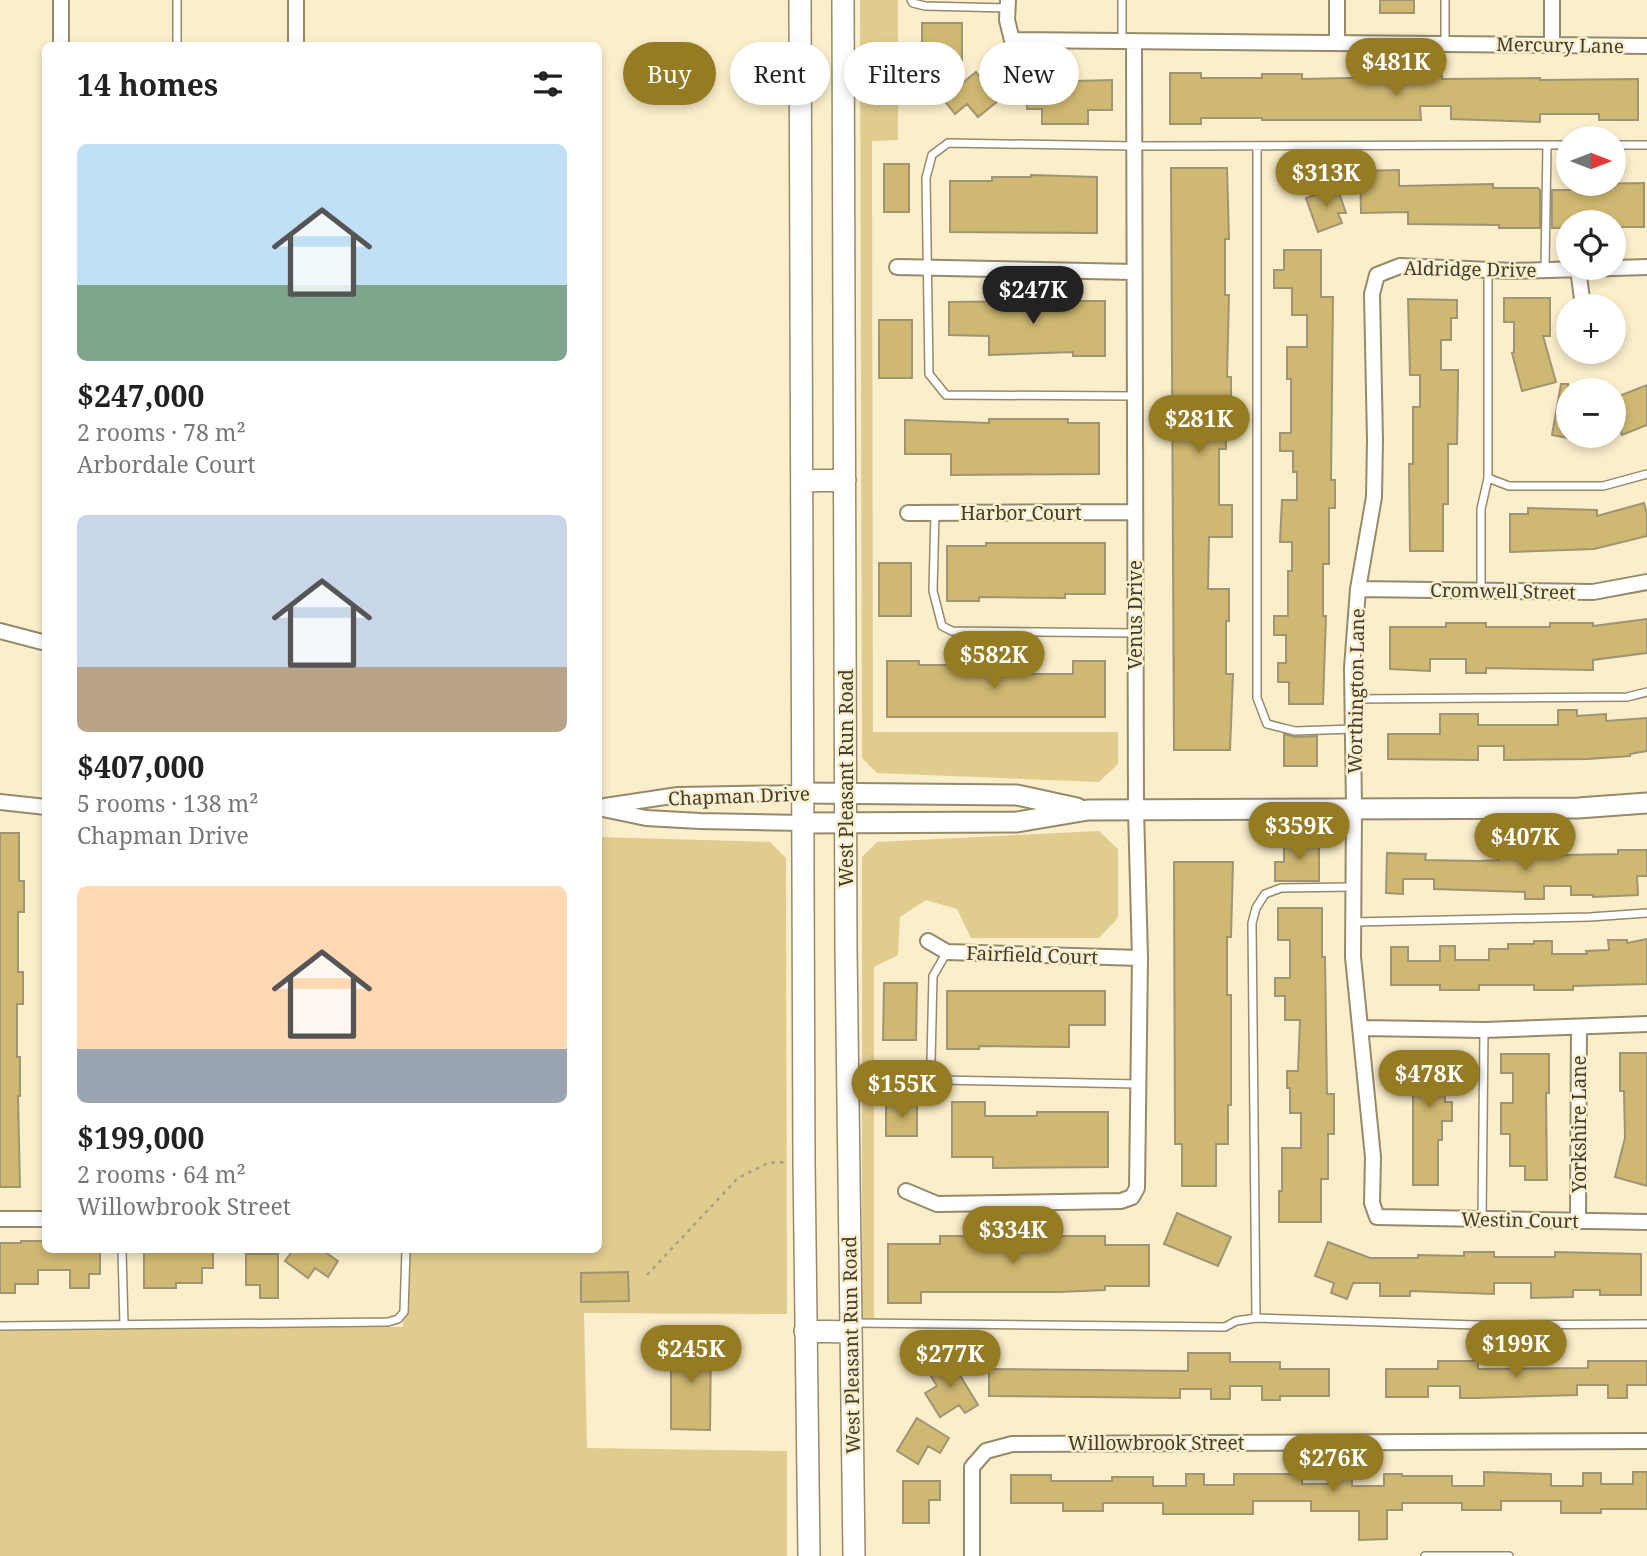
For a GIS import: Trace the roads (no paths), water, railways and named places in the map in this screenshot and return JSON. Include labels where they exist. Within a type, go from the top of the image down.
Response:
[{"type":"main road","points":[[800,0],[808,1556]]},
{"type":"main road","name":"West Pleasant Run Road","points":[[843,0],[846,823],[854,1556]]},
{"type":"main road","points":[[802,481],[845,481]]},
{"type":"main road","points":[[805,1331],[850,1328]]},
{"type":"street","points":[[61,0],[61,42]]},
{"type":"street","points":[[296,0],[296,42]]},
{"type":"street","points":[[1337,0],[1337,43]]},
{"type":"street","points":[[1552,0],[1552,45]]},
{"type":"street","name":"Mercury Lane","points":[[1008,4],[1007,20],[1012,40],[1647,46]]},
{"type":"street","name":"Venus Drive","points":[[906,1191],[937,1204],[1121,1201],[1132,1197],[1137,1188],[1140,958],[1136,810],[1134,146],[1128,41]]},
{"type":"street","name":"Aldridge Drive","points":[[1377,275],[1400,266],[1556,270]]},
{"type":"street","points":[[897,267],[1134,272]]},
{"type":"street","name":"Aldridge Drive","points":[[1626,268],[1647,267]]},
{"type":"street","name":"Worthington Lane","points":[[1377,275],[1372,294],[1376,440],[1374,498],[1359,589],[1352,668],[1353,957],[1373,1157],[1372,1203],[1377,1217],[1392,1218]]},
{"type":"street","name":"Harbor Court","points":[[908,513],[1135,512]]},
{"type":"street","name":"Cromwell Street","points":[[1359,589],[1593,592],[1647,582]]},
{"type":"street","points":[[0,631],[42,642]]},
{"type":"street","name":"Chapman Drive","points":[[602,807],[678,795],[846,793],[1017,795],[1088,810]]},
{"type":"street","points":[[0,802],[42,807]]},
{"type":"street","name":"Chapman Drive","points":[[602,809],[646,818],[846,823],[1017,822],[1088,810],[1578,808],[1647,803]]},
{"type":"street","name":"Fairfield Court","points":[[928,942],[947,952],[1140,958]]},
{"type":"street","points":[[1362,1028],[1484,1030],[1647,1024]]},
{"type":"street","name":"Yorkshire Lane","points":[[1578,1221],[1580,1027]]},
{"type":"street","name":"Westin Court","points":[[1392,1218],[1647,1222]]},
{"type":"street","points":[[0,1219],[42,1219]]},
{"type":"street","name":"Willowbrook Street","points":[[972,1556],[972,1468],[986,1451],[1012,1444],[1647,1441]]},
{"type":"lane","points":[[177,0],[177,42]]},
{"type":"lane","points":[[911,0],[925,6],[1008,4]]},
{"type":"lane","points":[[1122,0],[1128,41]]},
{"type":"lane","points":[[1445,0],[1445,44]]},
{"type":"lane","points":[[1135,396],[946,395],[929,374],[926,178],[932,155],[948,143],[1134,146],[1556,145]]},
{"type":"lane","points":[[1545,270],[1547,145]]},
{"type":"lane","points":[[1626,145],[1647,145]]},
{"type":"lane","points":[[1257,146],[1257,698],[1267,724],[1295,731],[1353,729]]},
{"type":"lane","points":[[1481,590],[1481,509],[1488,478],[1488,270]]},
{"type":"lane","points":[[1488,478],[1509,486],[1603,486],[1647,474]]},
{"type":"lane","points":[[935,513],[933,591],[942,626],[952,631],[1136,633]]},
{"type":"lane","points":[[1353,699],[1628,696],[1647,692]]},
{"type":"lane","points":[[1256,1318],[1252,923],[1256,908],[1265,894],[1281,888],[1353,887]]},
{"type":"lane","points":[[1353,922],[1590,917],[1647,913]]},
{"type":"lane","points":[[947,952],[933,976],[931,1062],[939,1080],[1138,1084]]},
{"type":"lane","points":[[1482,1219],[1484,1030]]},
{"type":"lane","points":[[122,1253],[124,1325]]},
{"type":"lane","points":[[0,1326],[388,1322],[398,1319],[404,1312],[406,1253]]},
{"type":"lane","points":[[850,1328],[1225,1327],[1236,1321],[1256,1318],[1476,1325],[1647,1324]]},
{"type":"lane","points":[[1425,1556],[1509,1556]]}]
